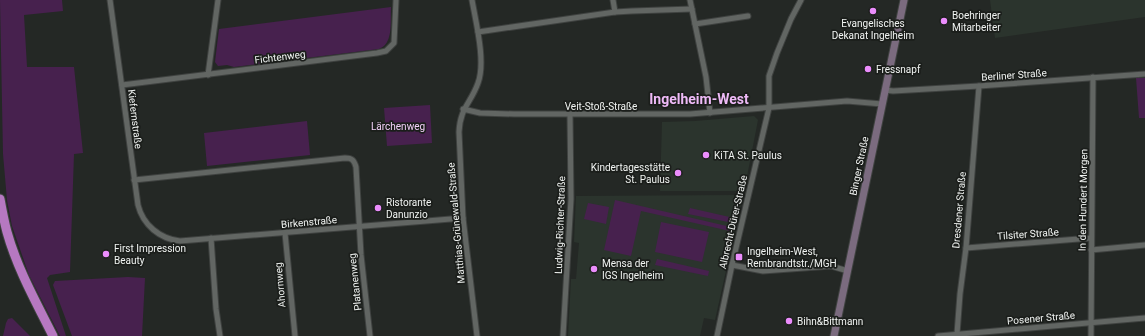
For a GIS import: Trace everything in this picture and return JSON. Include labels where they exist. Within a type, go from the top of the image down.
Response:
[{"type":"highway","points":[[0,198],[7,233],[16,257],[24,277],[53,336]]},
{"type":"main road","name":"Binger Straße","points":[[834,336],[882,104],[893,59],[904,0]]},
{"type":"street","name":"Kiefernstraße","points":[[110,0],[134,180],[141,214],[158,234]]},
{"type":"street","points":[[208,75],[218,0]]},
{"type":"street","name":"Fichtenweg","points":[[122,85],[377,54],[386,51],[394,43],[396,0]]},
{"type":"street","name":"Matthias-Grünewald-Straße","points":[[472,0],[481,55],[481,74],[460,118],[459,132],[463,218],[477,336]]},
{"type":"street","points":[[613,0],[615,12]]},
{"type":"street","points":[[690,0],[706,77],[710,113]]},
{"type":"street","name":"Albrecht-Dürer-Straße","points":[[717,336],[769,108],[769,76],[791,19],[801,0]]},
{"type":"street","points":[[478,32],[615,12],[692,9]]},
{"type":"street","points":[[696,24],[748,16]]},
{"type":"street","name":"Berliner Straße","points":[[885,90],[893,91],[979,86],[1145,74]]},
{"type":"street","name":"In den Hundert Morgen","points":[[1091,336],[1093,78]]},
{"type":"street","name":"Dresdener Straße","points":[[957,334],[960,287],[966,248],[979,86]]},
{"type":"street","name":"Veit-Stoß-Straße","points":[[464,109],[480,113],[570,115],[690,114],[848,102],[882,104]]},
{"type":"street","name":"Ludwig-Richter-Straße","points":[[563,336],[571,199],[570,115]]},
{"type":"street","points":[[134,180],[349,158],[353,160],[356,167],[360,226]]},
{"type":"street","name":"Birkenstraße","points":[[158,234],[172,240],[180,241],[463,218]]},
{"type":"street","name":"Platanenweg","points":[[360,226],[361,255],[370,336]]},
{"type":"street","name":"Ahornweg","points":[[285,233],[295,336]]},
{"type":"street","points":[[211,238],[216,309],[220,336]]},
{"type":"street","name":"Tilsiter Straße","points":[[966,248],[1091,238]]},
{"type":"street","points":[[1092,250],[1145,245]]},
{"type":"street","points":[[732,265],[763,271],[831,266],[848,271]]},
{"type":"street","name":"Posener Straße","points":[[938,336],[983,334],[1145,318]]},
{"type":"shaded area","points":[[990,0],[1145,0],[1145,17],[995,38]]},
{"type":"shaded area","name":"KiTA St. Paulus","points":[[754,116],[758,120],[745,187],[739,191],[660,191],[662,122]]},
{"type":"shaded area","points":[[739,195],[742,199],[715,320],[704,318],[700,336],[568,336],[571,279],[576,279],[579,243],[574,242],[576,196]]},
{"type":"green space","points":[[0,0],[62,0],[63,11],[24,15],[27,67],[74,67],[83,153],[74,154],[70,272],[50,275],[47,278],[66,336],[60,336],[29,275],[12,226],[7,200],[3,154]]},
{"type":"green space","points":[[391,7],[389,37],[384,46],[379,49],[234,67],[227,65],[218,66],[215,62],[219,29]]},
{"type":"green space","points":[[1136,78],[1145,78],[1145,118],[1139,118]]},
{"type":"green space","name":"Lärchenweg","points":[[430,105],[432,143],[387,146],[384,108]]},
{"type":"green space","points":[[307,121],[310,155],[207,166],[204,133]]},
{"type":"green space","points":[[615,200],[731,227],[730,231],[641,211],[631,256],[604,250]]},
{"type":"green space","points":[[588,203],[609,207],[606,224],[584,219]]},
{"type":"green space","points":[[690,208],[734,218],[733,223],[688,214]]},
{"type":"green space","points":[[661,222],[709,232],[702,262],[655,252]]},
{"type":"green space","points":[[657,259],[709,271],[708,276],[655,265]]},
{"type":"green space","points":[[128,277],[145,278],[142,336],[72,336],[53,285],[55,281]]},
{"type":"green space","points":[[12,318],[30,336],[3,336],[8,319]]},
{"type":"place","name":"Evangelisches Dekanat Ingelheim","points":[[873,11]]},
{"type":"place","name":"Boehringer Mitarbeiter","points":[[944,21]]},
{"type":"place","name":"Fressnapf","points":[[868,69]]},
{"type":"place","name":"KiTA St. Paulus","points":[[706,155]]},
{"type":"place","name":"Kindertagesstätte St. Paulus","points":[[678,173]]},
{"type":"place","name":"Ristorante Danunzio","points":[[378,208]]},
{"type":"place","name":"First Impression Beauty","points":[[106,254]]},
{"type":"place","name":"Ingelheim-West, Rembrandtstr./MGH","points":[[739,257]]},
{"type":"place","name":"Mensa der IGS Ingelheim","points":[[594,269]]},
{"type":"place","name":"Bihn&Bittmann","points":[[789,321]]},
{"type":"district","name":"Ingelheim-West","points":[[699,99]]}]
